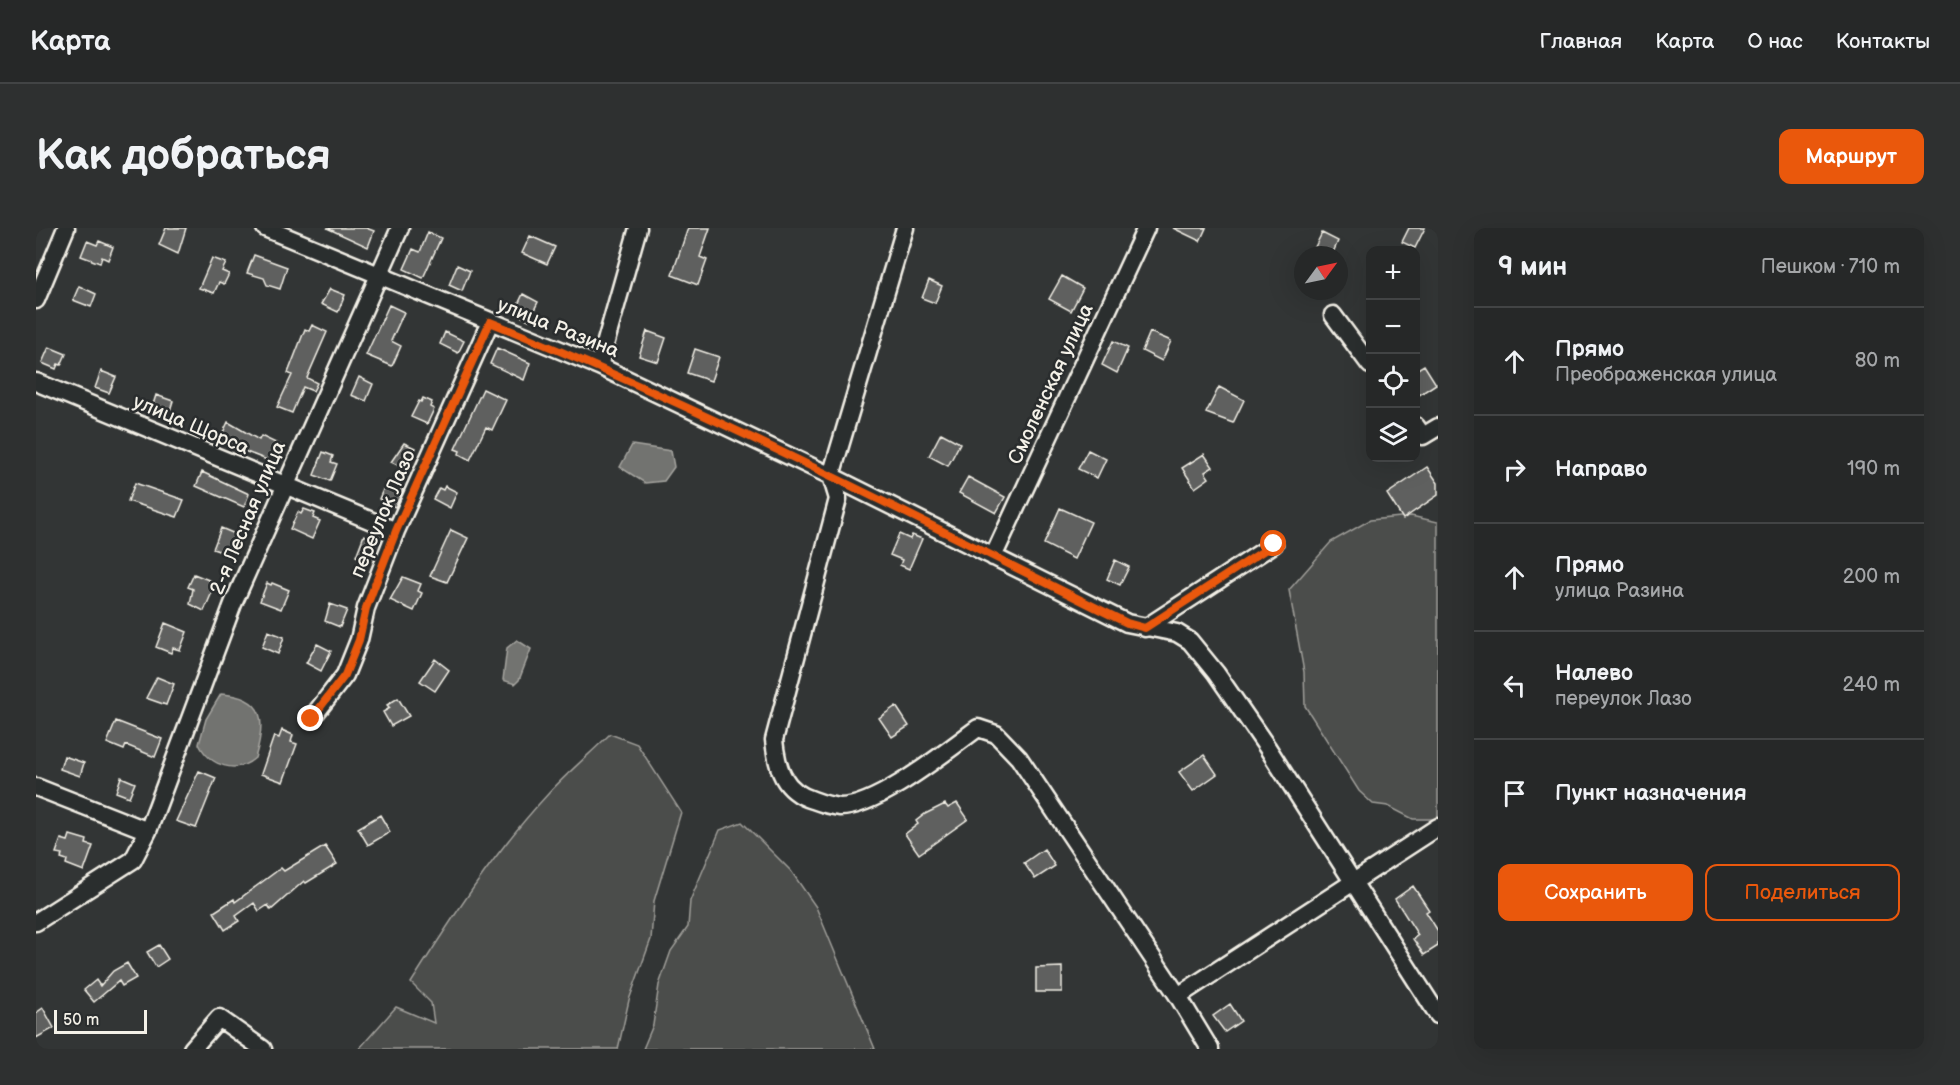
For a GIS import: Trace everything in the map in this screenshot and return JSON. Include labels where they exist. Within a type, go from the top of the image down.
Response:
[{"type":"street","points":[[36,300],[66,228]]},
{"type":"street","name":"улица Разина","points":[[266,228],[599,366],[831,476],[1127,623],[1177,633],[1190,641],[1267,747],[1438,1015]]},
{"type":"street","name":"2-я Лесная улица","points":[[36,922],[133,860],[148,831],[233,604],[400,228]]},
{"type":"street","points":[[599,366],[638,228]]},
{"type":"street","points":[[905,228],[831,476],[838,499],[774,740],[777,767],[799,796],[839,807],[856,805],[876,798],[978,728],[996,735],[1019,758],[1178,996],[1210,1049]]},
{"type":"street","name":"Смоленская улица","points":[[993,557],[1146,228]]},
{"type":"street","points":[[1333,315],[1366,358]]},
{"type":"street","name":"переулок Лазо","points":[[311,719],[345,675],[359,640],[366,608],[396,531],[490,322]]},
{"type":"street","name":"улица Щорса","points":[[36,382],[284,487],[396,531]]},
{"type":"street","points":[[1420,431],[1424,436],[1438,427]]},
{"type":"street","points":[[1145,628],[1274,544]]},
{"type":"street","points":[[36,787],[148,831]]},
{"type":"street","points":[[1178,996],[1438,827]]},
{"type":"street","points":[[192,1049],[219,1018],[263,1049]]},
{"type":"shaded area","points":[[632,445],[671,451],[674,467],[664,481],[645,483],[620,467]]},
{"type":"shaded area","points":[[1411,516],[1438,522],[1438,819],[1413,819],[1388,806],[1373,804],[1359,791],[1305,706],[1304,672],[1289,590],[1331,542],[1370,520]]},
{"type":"shaded area","points":[[517,640],[531,649],[519,680],[515,684],[503,680],[507,648]]},
{"type":"shaded area","points":[[221,694],[247,700],[259,713],[261,733],[255,758],[240,766],[224,766],[217,763],[204,752],[199,744],[206,719]]},
{"type":"shaded area","points":[[610,734],[637,744],[681,812],[654,901],[651,939],[629,1000],[618,1049],[359,1049],[396,1007],[434,1023],[431,1003],[411,983],[458,910],[510,838],[555,786]]},
{"type":"shaded area","points":[[742,822],[791,871],[816,907],[875,1049],[643,1049],[653,1025],[659,985],[671,951],[688,927],[690,901],[720,830]]},
{"type":"building","points":[[166,228],[186,228],[178,254],[159,245]]},
{"type":"building","points":[[327,228],[366,228],[374,231],[368,247]]},
{"type":"building","points":[[688,228],[710,228],[700,257],[707,260],[698,285],[672,275]]},
{"type":"building","points":[[1173,228],[1206,228],[1200,241]]},
{"type":"building","points":[[1409,228],[1425,228],[1416,246],[1402,242]]},
{"type":"building","points":[[428,232],[441,238],[423,278],[404,269],[413,249],[420,252]]},
{"type":"building","points":[[1322,233],[1338,241],[1336,246],[1316,246]]},
{"type":"building","points":[[530,236],[555,247],[547,264],[522,253]]},
{"type":"building","points":[[87,241],[97,245],[99,241],[113,247],[108,260],[102,257],[100,263],[81,256]]},
{"type":"building","points":[[254,255],[287,267],[280,289],[267,285],[264,278],[247,273]]},
{"type":"building","points":[[212,258],[226,263],[222,271],[229,274],[224,284],[219,282],[214,293],[199,288]]},
{"type":"building","points":[[457,265],[470,271],[462,291],[449,285]]},
{"type":"building","points":[[1062,276],[1083,288],[1071,311],[1049,299]]},
{"type":"building","points":[[929,280],[942,286],[935,303],[922,298]]},
{"type":"building","points":[[79,286],[96,294],[91,307],[73,300]]},
{"type":"building","points":[[330,289],[345,295],[338,312],[321,304]]},
{"type":"building","points":[[523,294],[538,302],[529,320],[514,313]]},
{"type":"building","points":[[389,305],[404,312],[391,341],[401,346],[392,366],[366,355]]},
{"type":"building","points":[[312,325],[327,332],[307,378],[317,383],[313,391],[303,387],[292,413],[277,407],[292,375],[288,373],[305,329],[309,331]]},
{"type":"building","points":[[647,331],[666,338],[658,362],[639,356]]},
{"type":"building","points":[[445,332],[464,341],[458,353],[440,344]]},
{"type":"building","points":[[1150,332],[1171,341],[1162,361],[1142,351]]},
{"type":"building","points":[[1113,341],[1128,348],[1117,373],[1102,365]]},
{"type":"building","points":[[49,347],[66,354],[61,365],[58,364],[56,369],[42,363]]},
{"type":"building","points":[[497,348],[530,363],[524,380],[490,364]]},
{"type":"building","points":[[695,349],[719,357],[711,381],[687,373]]},
{"type":"building","points":[[1424,365],[1436,384],[1420,394],[1420,368]]},
{"type":"building","points":[[101,371],[116,377],[109,393],[95,388]]},
{"type":"building","points":[[359,377],[373,384],[366,401],[351,395]]},
{"type":"building","points":[[1219,387],[1244,400],[1233,423],[1206,413]]},
{"type":"building","points":[[483,389],[506,400],[492,430],[486,427],[470,460],[455,449]]},
{"type":"building","points":[[156,395],[173,401],[168,417],[151,411]]},
{"type":"building","points":[[423,398],[432,402],[430,407],[434,409],[427,424],[411,417]]},
{"type":"building","points":[[228,422],[259,440],[261,436],[280,445],[272,462],[219,441]]},
{"type":"building","points":[[941,433],[960,443],[948,466],[929,456]]},
{"type":"building","points":[[404,443],[415,448],[408,470],[391,462]]},
{"type":"building","points":[[1088,450],[1106,459],[1097,478],[1078,469]]},
{"type":"building","points":[[323,452],[333,456],[331,462],[337,464],[330,481],[314,475]]},
{"type":"building","points":[[1204,454],[1213,467],[1205,472],[1209,478],[1195,488],[1182,468]]},
{"type":"building","points":[[1427,467],[1438,483],[1438,495],[1403,519],[1387,494]]},
{"type":"building","points":[[202,472],[249,494],[244,507],[196,486]]},
{"type":"building","points":[[968,477],[1005,497],[996,513],[959,493]]},
{"type":"building","points":[[135,483],[184,500],[177,517],[128,501]]},
{"type":"building","points":[[386,483],[403,490],[395,507],[379,499]]},
{"type":"building","points":[[445,486],[457,492],[450,508],[433,499],[439,488],[443,490]]},
{"type":"building","points":[[1060,508],[1091,522],[1074,559],[1044,544]]},
{"type":"building","points":[[304,509],[315,513],[313,518],[320,521],[312,539],[290,529],[298,512],[301,514]]},
{"type":"building","points":[[221,528],[235,534],[227,554],[213,549]]},
{"type":"building","points":[[451,530],[468,538],[447,582],[430,576]]},
{"type":"building","points":[[899,534],[910,539],[912,535],[922,539],[909,569],[900,565],[902,560],[890,555]]},
{"type":"building","points":[[364,535],[377,541],[370,562],[356,556]]},
{"type":"building","points":[[1115,560],[1129,567],[1120,585],[1107,579]]},
{"type":"building","points":[[194,574],[216,583],[204,611],[190,604],[193,589],[188,587]]},
{"type":"building","points":[[403,577],[421,584],[418,591],[422,593],[414,611],[390,600]]},
{"type":"building","points":[[267,583],[289,590],[281,609],[260,601]]},
{"type":"building","points":[[330,604],[347,610],[340,627],[325,621]]},
{"type":"building","points":[[165,623],[187,632],[180,650],[173,648],[171,653],[156,647]]},
{"type":"building","points":[[268,631],[284,637],[278,654],[262,647]]},
{"type":"building","points":[[317,644],[331,651],[321,671],[306,663]]},
{"type":"building","points":[[435,659],[449,670],[435,691],[420,681]]},
{"type":"building","points":[[157,677],[174,684],[166,705],[146,698]]},
{"type":"building","points":[[398,698],[409,716],[391,726],[383,712],[390,708],[387,705]]},
{"type":"building","points":[[896,706],[909,726],[892,737],[879,718]]},
{"type":"building","points":[[116,721],[162,739],[155,757],[126,745],[124,750],[107,743]]},
{"type":"building","points":[[282,730],[293,735],[291,742],[297,744],[283,782],[261,774],[274,736],[279,738]]},
{"type":"building","points":[[1204,755],[1217,774],[1193,791],[1179,772]]},
{"type":"building","points":[[64,756],[84,763],[80,776],[60,769]]},
{"type":"building","points":[[199,771],[216,778],[196,828],[176,821]]},
{"type":"building","points":[[121,777],[135,783],[129,797],[116,792]]},
{"type":"building","points":[[957,803],[968,819],[919,854],[905,834],[918,824],[916,821],[925,814],[945,804],[948,808]]},
{"type":"building","points":[[380,815],[390,832],[368,845],[358,828]]},
{"type":"building","points":[[70,835],[87,840],[86,844],[93,846],[84,871],[66,864],[67,860],[61,858],[62,854],[56,853],[61,839],[68,841]]},
{"type":"building","points":[[325,846],[337,864],[306,883],[304,881],[271,910],[268,905],[259,911],[254,903],[236,916],[239,921],[225,930],[214,912],[234,899],[235,902],[281,868],[284,871]]},
{"type":"building","points":[[1044,849],[1055,866],[1035,879],[1024,863]]},
{"type":"building","points":[[1413,886],[1429,910],[1426,912],[1438,931],[1438,946],[1424,955],[1413,939],[1418,935],[1395,899]]},
{"type":"building","points":[[159,945],[168,959],[156,967],[147,952]]},
{"type":"building","points":[[127,963],[136,978],[122,986],[119,981],[94,1002],[84,990],[96,980],[100,986],[113,971]]},
{"type":"building","points":[[1062,967],[1062,992],[1036,992],[1036,968]]},
{"type":"building","points":[[1230,1004],[1241,1021],[1225,1032],[1213,1016]]},
{"type":"building","points":[[43,1008],[54,1028],[36,1038],[36,1013]]},
{"type":"route","points":[[311,719],[345,675],[359,640],[366,608],[396,531],[490,322],[599,366],[831,476],[1127,623],[1145,628],[1274,544]]}]
